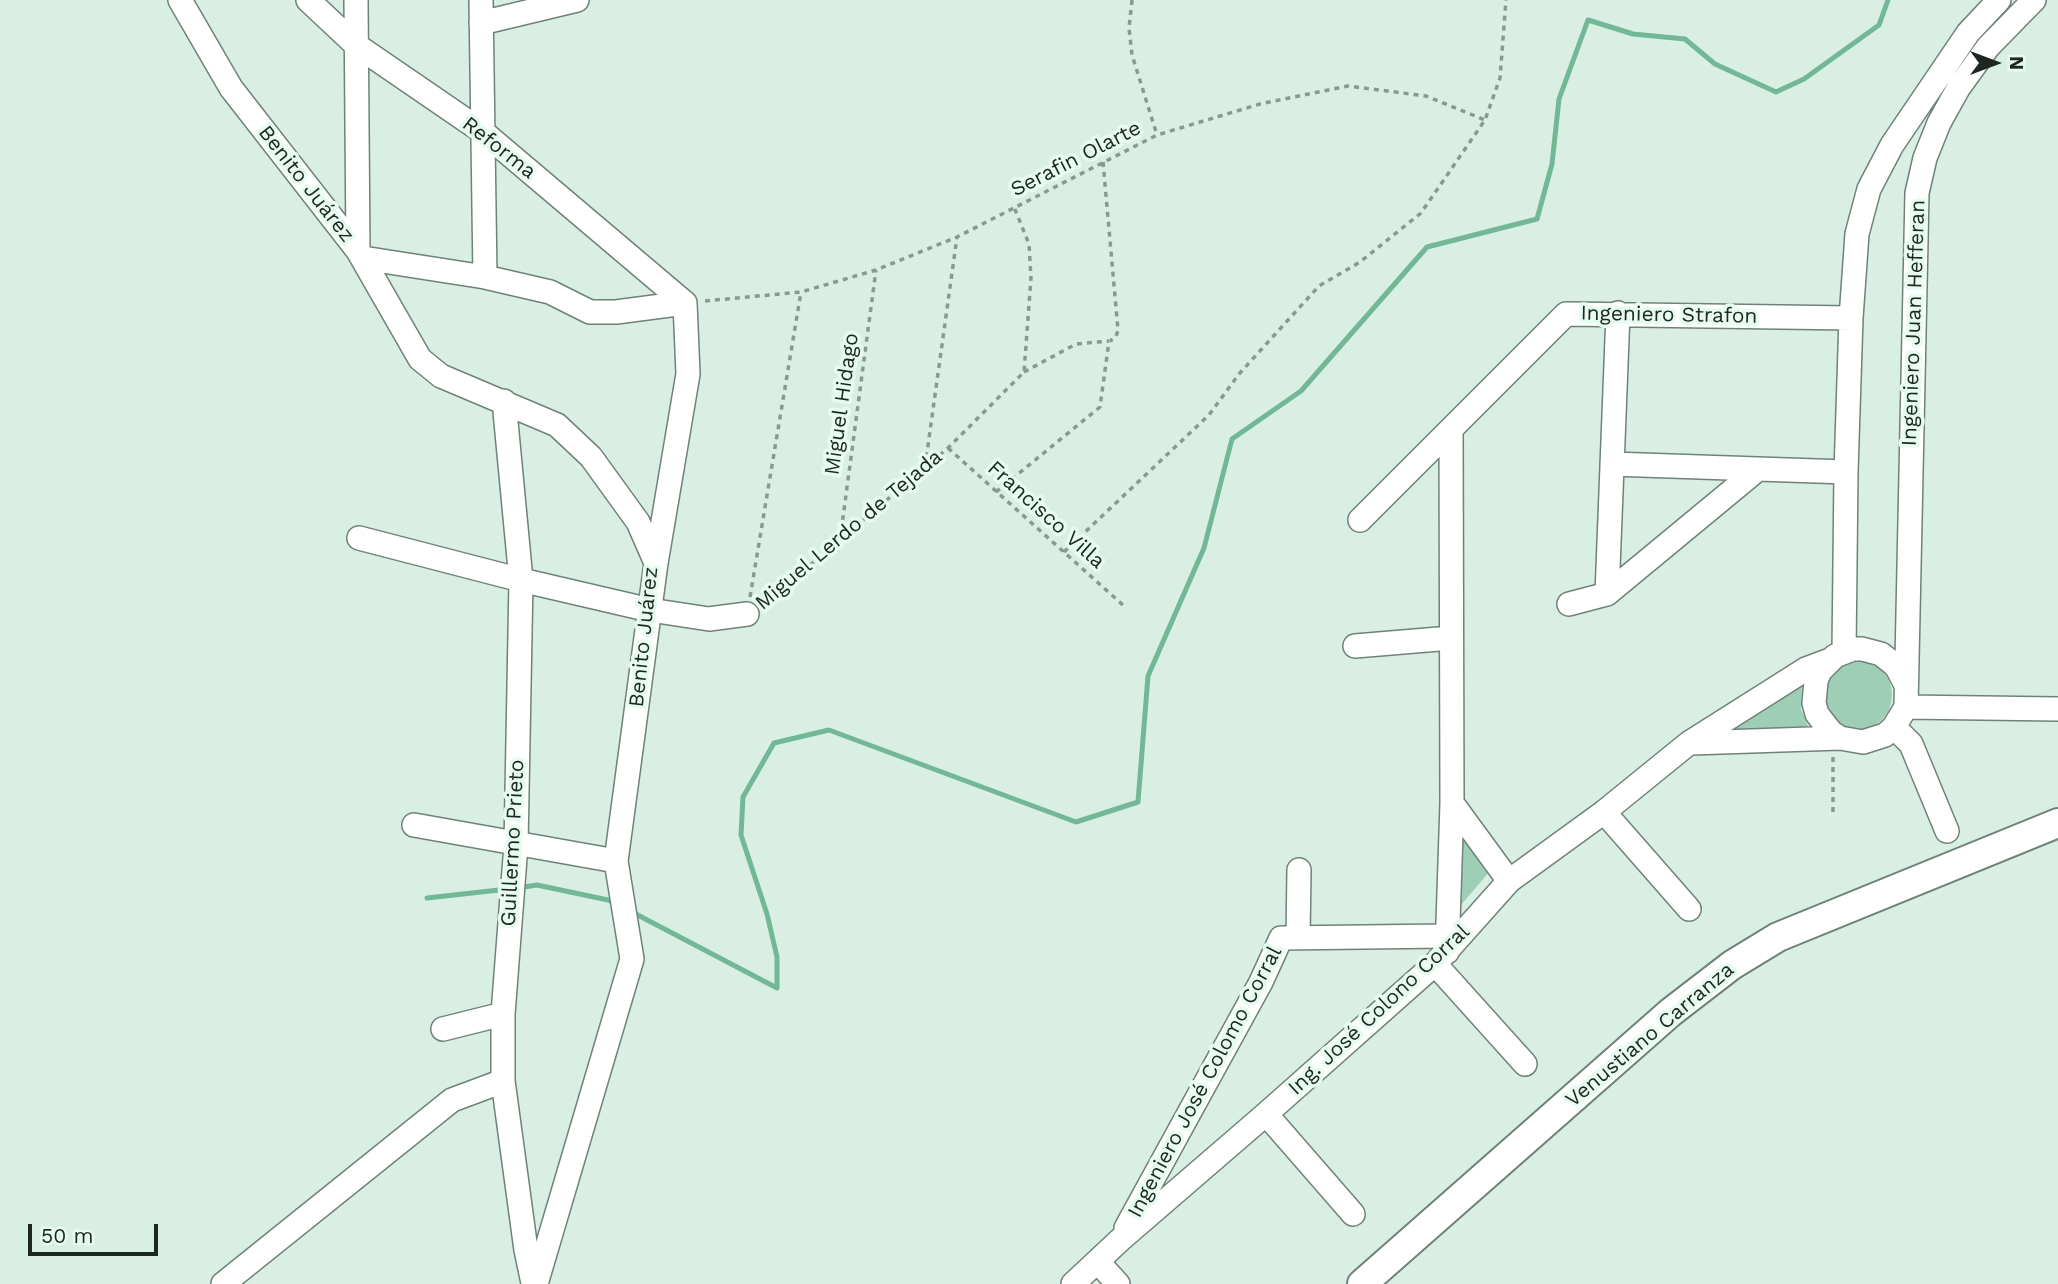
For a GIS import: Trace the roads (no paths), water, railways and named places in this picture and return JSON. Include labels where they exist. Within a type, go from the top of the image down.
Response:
[{"type":"main road","name":"Venustiano Carranza","points":[[1362,1284],[1671,1012],[1732,965],[1778,937],[2058,823]]},
{"type":"street","name":"Benito Juárez","points":[[180,0],[230,88],[360,254],[420,359],[441,376],[557,425],[591,457],[638,523],[656,563],[616,861],[632,959],[534,1284]]},
{"type":"street","name":"Reforma","points":[[308,0],[356,46],[483,132],[685,303]]},
{"type":"street","points":[[356,0],[360,254],[550,292],[590,312],[616,312],[685,303],[688,374],[656,563]]},
{"type":"street","points":[[481,0],[485,277]]},
{"type":"street","points":[[481,23],[577,0]]},
{"type":"street","points":[[1837,656],[1857,234],[1869,189],[1892,145],[1968,33],[1999,0]]},
{"type":"street","name":"Ingeniero Juan Hefferan","points":[[1905,683],[1917,193],[1925,158],[1939,123],[1959,87],[1988,47],[2034,0]]},
{"type":"street","points":[[1607,594],[1618,313]]},
{"type":"street","name":"Ingeniero Strafon","points":[[1360,520],[1566,314],[1851,318]]},
{"type":"street","name":"Guillermo Prieto","points":[[504,401],[521,580],[516,845],[503,1014],[503,1081],[526,1250],[534,1284]]},
{"type":"street","points":[[1451,430],[1452,803],[1443,951],[1525,1065]]},
{"type":"street","points":[[1612,464],[1846,472]]},
{"type":"street","points":[[1569,604],[1607,594],[1757,470]]},
{"type":"street","name":"Miguel Lerdo de Tejada","points":[[359,538],[650,610],[709,619],[747,614]]},
{"type":"street","points":[[1355,646],[1451,638]]},
{"type":"street","points":[[1689,743],[1837,738],[1863,742],[1874,740],[1894,727],[1906,707],[1905,683],[1896,666],[1881,654],[1863,649],[1837,656],[1820,671],[1814,703],[1823,724],[1837,738]]},
{"type":"street","name":"Ing. José Colono Corral","points":[[1073,1284],[1266,1114],[1443,951],[1509,881],[1604,812],[1689,743],[1805,669],[1837,656]]},
{"type":"street","points":[[1906,707],[2058,709]]},
{"type":"street","points":[[1894,727],[1911,744],[1947,831]]},
{"type":"street","points":[[1452,803],[1509,881]]},
{"type":"street","points":[[1604,812],[1689,909]]},
{"type":"street","points":[[414,825],[616,861]]},
{"type":"street","name":"Ingeniero José Colomo Corral","points":[[1298,938],[1299,870]]},
{"type":"street","name":"Ingeniero José Colomo Corral","points":[[1120,1240],[1261,982],[1281,938],[1443,951]]},
{"type":"street","points":[[443,1029],[503,1014]]},
{"type":"street","points":[[223,1284],[452,1100],[503,1081]]},
{"type":"street","points":[[1266,1114],[1353,1214]]},
{"type":"street","points":[[1098,1262],[1118,1284]]},
{"type":"waterway","points":[[632,912],[777,988],[777,957],[767,914],[741,835],[743,797],[774,743],[829,730],[1076,822],[1138,802],[1148,676],[1204,548],[1232,439],[1301,391],[1427,247],[1537,219],[1552,164],[1559,99],[1588,20],[1633,34],[1685,39],[1715,64],[1776,92],[1804,79],[1879,25],[1888,0]]},
{"type":"waterway","points":[[517,888],[537,885],[617,904]]},
{"type":"waterway","points":[[427,898],[508,889]]}]
